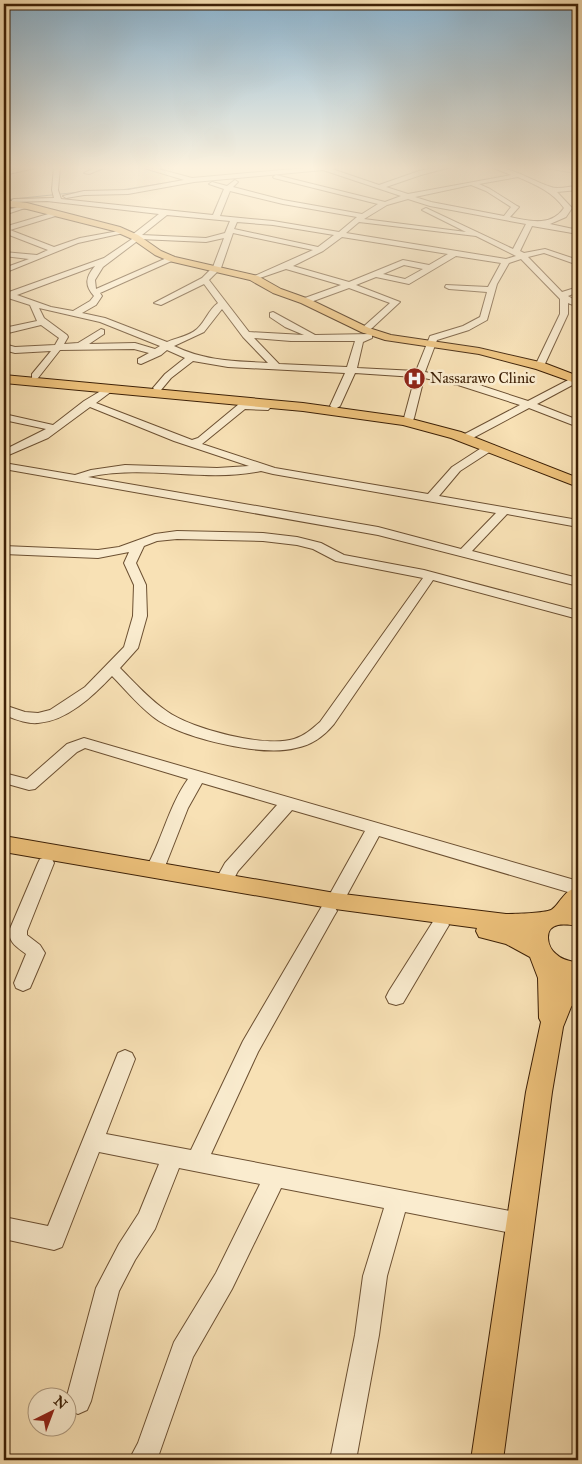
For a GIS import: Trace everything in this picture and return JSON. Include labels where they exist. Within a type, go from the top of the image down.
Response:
[{"type":"main road","points":[[131,235],[158,253],[172,259],[254,278],[277,291],[304,301],[368,334],[479,351],[540,366],[578,380]]},
{"type":"main road","points":[[4,374],[335,406],[409,418],[469,436],[578,475]]},
{"type":"main road","points":[[4,379],[269,404],[390,419],[469,436],[490,447],[578,482]]},
{"type":"main road","points":[[4,844],[224,881],[332,906],[522,923],[562,917]]},
{"type":"main road","points":[[4,855],[506,934],[526,941],[540,952],[550,964],[562,970],[578,972]]},
{"type":"main road","points":[[551,1027],[550,978],[535,936],[538,927],[562,917],[578,895]]},
{"type":"main road","points":[[488,1460],[538,1092],[551,1027],[561,1002],[578,979]]},
{"type":"street","points":[[17,235],[54,250]]},
{"type":"street","points":[[4,271],[83,239],[105,235]]},
{"type":"street","points":[[75,314],[93,303],[98,296],[91,288],[90,279],[106,260],[139,235]]},
{"type":"street","points":[[136,238],[206,240],[220,235]]},
{"type":"street","points":[[158,303],[206,280],[217,268],[229,235]]},
{"type":"street","points":[[248,235],[320,249]]},
{"type":"street","points":[[254,278],[286,267],[320,249],[338,235]]},
{"type":"street","points":[[354,235],[506,261]]},
{"type":"street","points":[[475,235],[519,254],[563,297],[578,305]]},
{"type":"street","points":[[519,254],[526,235]]},
{"type":"street","points":[[409,418],[420,374],[433,338],[466,328],[484,318],[492,290],[506,261],[519,254],[545,251],[578,263]]},
{"type":"street","points":[[374,274],[406,282],[455,253]]},
{"type":"street","points":[[4,254],[39,257]]},
{"type":"street","points":[[95,292],[172,259]]},
{"type":"street","points":[[6,294],[106,260]]},
{"type":"street","points":[[304,301],[349,285],[403,262],[430,268]]},
{"type":"street","points":[[286,267],[349,285],[396,302],[381,315],[368,334],[359,341],[350,370],[335,406]]},
{"type":"street","points":[[206,280],[246,335],[276,366]]},
{"type":"street","points":[[450,287],[492,290]]},
{"type":"street","points":[[563,297],[578,289]]},
{"type":"street","points":[[6,294],[34,304],[102,320],[191,358],[228,364],[420,374],[445,378],[528,404],[578,424]]},
{"type":"street","points":[[540,366],[564,314],[563,297]]},
{"type":"street","points":[[4,305],[18,299]]},
{"type":"street","points":[[34,304],[37,316],[64,337],[51,359],[35,376]]},
{"type":"street","points":[[141,362],[158,354],[166,346],[197,333],[206,324],[215,309],[223,304]]},
{"type":"street","points":[[274,315],[302,332],[317,337]]},
{"type":"street","points":[[5,329],[43,322]]},
{"type":"street","points":[[80,346],[101,332]]},
{"type":"street","points":[[246,335],[291,338],[368,334]]},
{"type":"street","points":[[4,347],[15,350],[80,346],[97,348],[135,346],[158,354]]},
{"type":"street","points":[[158,388],[168,376],[191,358]]},
{"type":"street","points":[[469,436],[528,404],[578,380]]},
{"type":"street","points":[[109,389],[37,440],[4,454],[9,467],[378,531],[578,582]]},
{"type":"street","points":[[88,403],[193,444],[287,474],[578,523]]},
{"type":"street","points":[[193,444],[202,440],[242,406],[264,408],[269,404]]},
{"type":"street","points":[[4,417],[54,428]]},
{"type":"street","points":[[432,498],[456,469],[490,447]]},
{"type":"street","points":[[71,478],[90,473],[139,468],[223,472],[246,471],[262,467]]},
{"type":"street","points":[[464,553],[505,510]]},
{"type":"street","points":[[4,550],[98,554],[122,550],[155,538],[177,535],[254,537],[297,541],[317,546],[340,558],[430,576],[578,615]]},
{"type":"street","points":[[4,710],[24,717],[38,718],[55,714],[90,690],[131,648],[140,616],[140,585],[130,563],[139,544]]},
{"type":"street","points":[[112,668],[136,693],[170,721],[208,734],[256,745],[292,745],[305,740],[325,726],[430,576]]},
{"type":"street","points":[[4,778],[26,784],[33,783],[72,748],[84,743],[578,888]]},
{"type":"street","points":[[154,870],[158,865],[178,808],[185,794],[199,776]]},
{"type":"street","points":[[224,881],[231,867],[289,803]]},
{"type":"street","points":[[197,1161],[250,1047],[375,828]]},
{"type":"street","points":[[22,982],[36,953],[18,938],[18,931],[46,863]]},
{"type":"street","points":[[396,997],[440,925]]},
{"type":"street","points":[[4,1228],[54,1239],[125,1059]]},
{"type":"street","points":[[92,1141],[521,1224]]},
{"type":"street","points":[[78,1401],[108,1288],[127,1252],[147,1221],[172,1156]]},
{"type":"street","points":[[142,1460],[148,1450],[183,1351],[224,1281],[275,1176]]},
{"type":"street","points":[[343,1460],[367,1335],[375,1276],[398,1200]]},
{"type":"place","name":"Nassarawo Clinic","points":[[414,378]]}]
